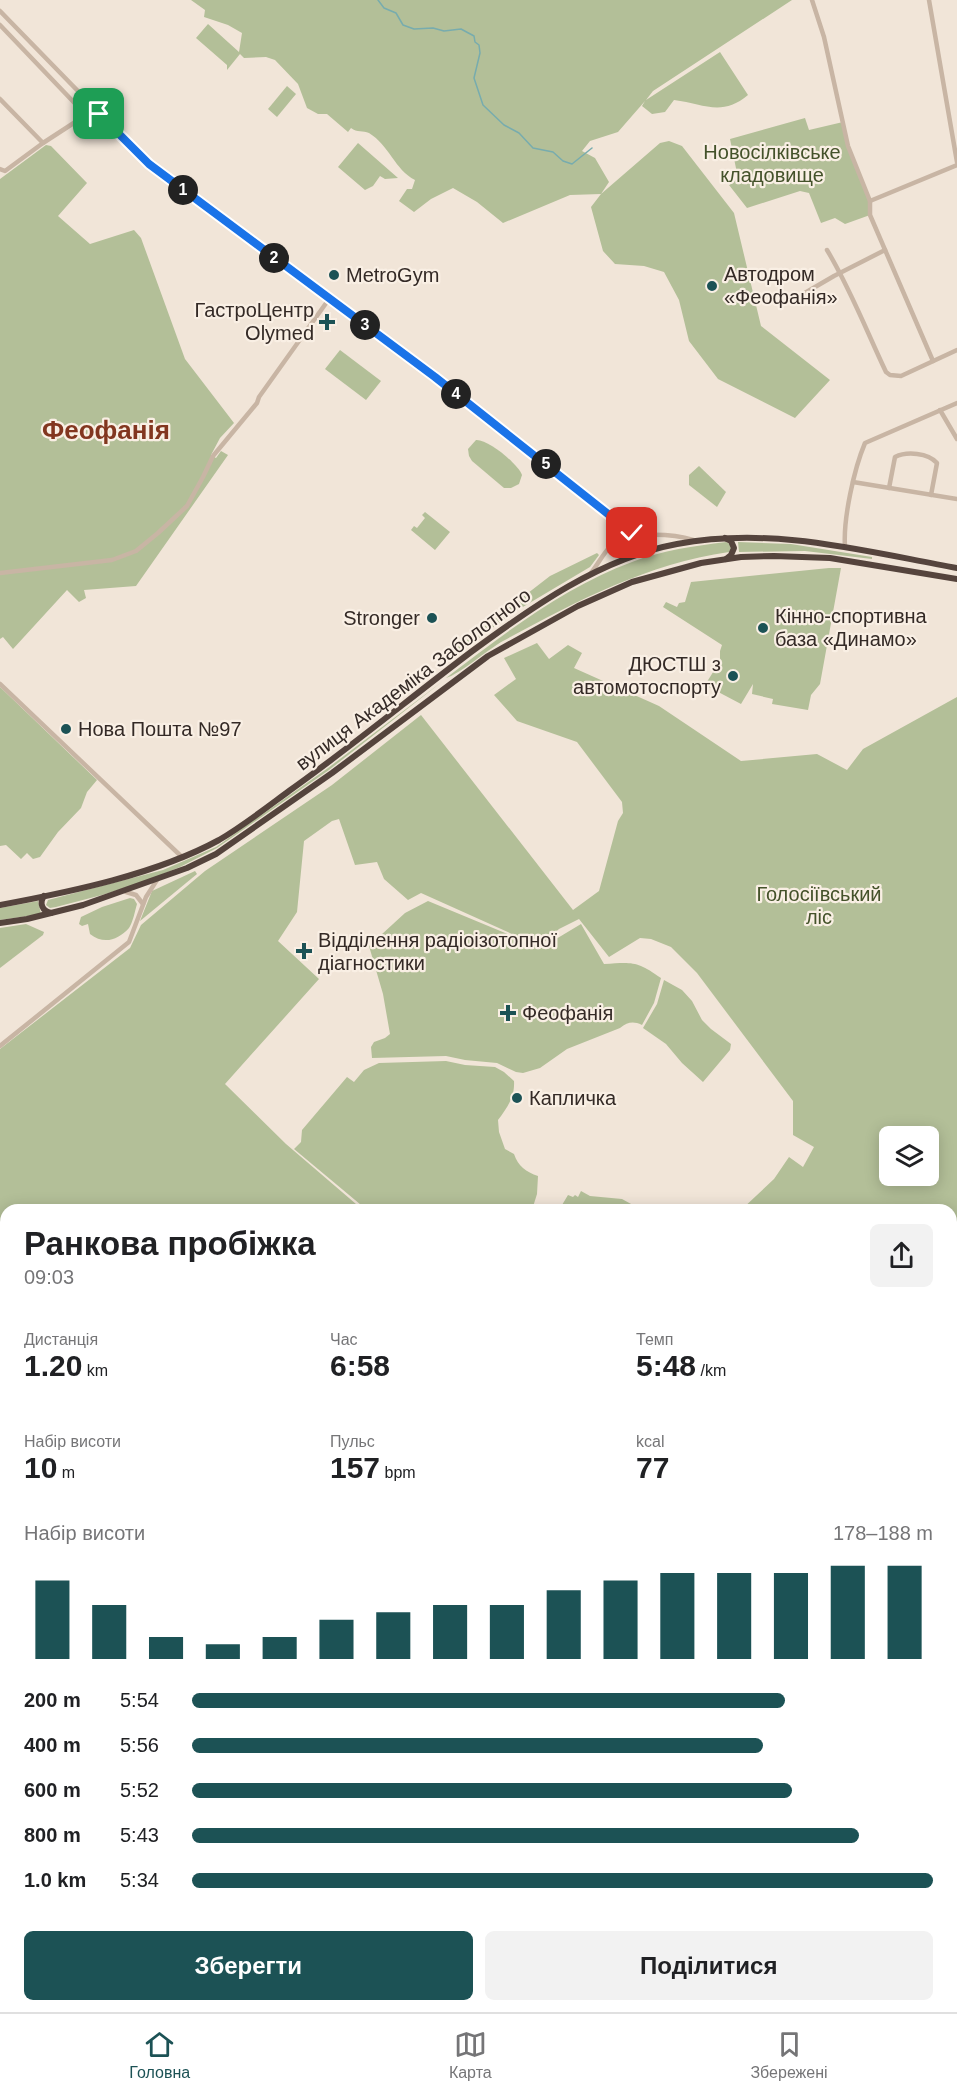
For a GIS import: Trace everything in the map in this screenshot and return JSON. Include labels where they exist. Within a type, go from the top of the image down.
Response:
[{"type":"highway","name":"вулиця Академіка Заболотного","points":[[0,905],[119,878],[183,858],[234,830],[330,761],[510,624],[584,579],[639,554],[696,541],[725,538],[782,538],[957,568]]},
{"type":"highway","points":[[725,538],[731,541],[734,548],[726,559]]},
{"type":"highway","name":"вулиця Академіка Заболотного","points":[[0,923],[51,913],[126,892],[187,868],[239,839],[345,764],[462,673],[514,640],[578,606],[632,582],[665,572],[726,559],[774,556],[823,557],[957,579]]},
{"type":"highway","points":[[44,896],[42,907],[51,913]]},
{"type":"street","points":[[812,0],[824,37],[848,146],[870,201],[870,215],[933,361]]},
{"type":"street","points":[[870,201],[957,164],[929,0]]},
{"type":"street","points":[[0,11],[149,164],[494,422],[620,522],[634,536]]},
{"type":"street","points":[[0,26],[86,114],[43,142],[5,171],[1,170]]},
{"type":"street","points":[[0,99],[43,142]]},
{"type":"street","points":[[827,250],[841,273],[886,372],[890,375],[901,376],[957,350]]},
{"type":"street","points":[[791,302],[885,250]]},
{"type":"street","points":[[0,573],[112,560],[136,551],[158,533],[187,506],[213,456],[257,403],[329,299]]},
{"type":"street","points":[[844,547],[853,482],[865,443],[957,403]]},
{"type":"street","points":[[940,410],[957,439]]},
{"type":"street","points":[[889,488],[895,457],[902,453],[915,454],[931,458],[937,463],[931,495]]},
{"type":"street","points":[[853,482],[957,499]]},
{"type":"street","points":[[584,579],[614,543],[634,536],[672,535],[696,541]]},
{"type":"street","points":[[0,684],[183,858]]},
{"type":"street","points":[[0,1046],[129,942],[148,892],[157,880]]},
{"type":"street","points":[[126,892],[136,895],[143,904]]},
{"type":"green space","points":[[191,0],[792,0],[653,91],[646,100],[720,52],[748,95],[739,102],[730,106],[713,107],[674,100],[665,112],[652,114],[642,106],[645,101],[618,132],[590,141],[582,151],[595,158],[609,182],[601,194],[570,195],[503,223],[477,202],[453,188],[431,199],[414,212],[399,201],[407,189],[412,189],[415,180],[402,170],[376,138],[369,133],[351,128],[348,132],[327,114],[318,114],[307,108],[298,84],[275,60],[266,57],[244,58],[240,54],[227,70],[227,65],[196,38],[208,24],[239,52],[242,33],[228,25],[204,17],[205,10]]},
{"type":"green space","points":[[287,86],[296,94],[277,117],[268,109]]},
{"type":"green space","name":"Новосілківське кладовище","points":[[805,118],[809,130],[843,122],[848,146],[870,201],[870,215],[845,224],[835,218],[821,223],[809,193],[800,191],[747,208],[729,185],[738,178],[730,139]]},
{"type":"green space","name":"Автодром «Феофанія»","points":[[669,141],[682,146],[734,213],[761,326],[830,380],[795,418],[718,379],[689,341],[679,300],[664,272],[644,266],[615,264],[603,251],[591,207],[601,194],[660,143]]},
{"type":"green space","points":[[358,143],[398,178],[385,179],[380,176],[373,186],[365,190],[338,167]]},
{"type":"green space","name":"Феофанія","points":[[46,145],[51,146],[87,183],[58,216],[90,244],[134,230],[141,238],[185,359],[234,423],[220,438],[211,455],[216,458],[221,451],[228,455],[136,586],[84,590],[86,598],[79,602],[67,590],[13,649],[3,637],[0,639],[0,179]]},
{"type":"green space","points":[[340,350],[381,381],[366,400],[325,369]]},
{"type":"green space","points":[[476,440],[495,448],[515,465],[522,475],[519,484],[511,488],[504,488],[472,461],[468,449]]},
{"type":"green space","points":[[699,466],[726,492],[717,507],[689,485],[689,475]]},
{"type":"green space","points":[[425,512],[450,532],[435,550],[411,530],[414,526],[417,528],[425,518],[422,515]]},
{"type":"green space","points":[[726,542],[730,544],[729,552],[669,565],[640,575],[557,612],[503,641],[459,672],[446,678],[535,613],[607,572],[655,554]]},
{"type":"green space","points":[[738,542],[791,544],[872,557],[872,559],[805,551],[739,552]]},
{"type":"green space","points":[[597,553],[599,555],[590,567],[511,614],[456,655],[453,654],[454,650],[550,576]]},
{"type":"green space","name":"Кінно-спортивна база «Динамо»","points":[[841,568],[820,684],[811,695],[808,710],[772,704],[773,699],[752,694],[753,684],[741,704],[705,685],[720,661],[722,645],[663,607],[666,602],[677,607],[679,603],[685,602],[691,582]]},
{"type":"green space","name":"Голосіївський ліс","points":[[537,643],[549,659],[568,645],[582,653],[574,668],[659,706],[741,761],[817,754],[847,770],[863,749],[957,697],[957,1204],[747,1204],[774,1179],[789,1157],[803,1167],[814,1147],[793,1135],[793,1101],[697,973],[671,947],[651,939],[640,938],[609,957],[579,919],[559,929],[542,944],[512,934],[421,893],[408,900],[384,879],[377,862],[355,865],[339,819],[332,821],[304,841],[297,912],[278,941],[319,979],[225,1084],[286,1144],[356,1204],[0,1204],[0,1049],[130,948],[141,925],[205,871],[332,785],[421,715],[573,910],[599,891],[618,821],[623,813],[622,802],[577,742],[517,721],[494,695],[516,679],[504,658]]},
{"type":"green space","points":[[443,681],[329,770],[217,848],[146,881],[56,907],[50,908],[46,905],[48,900],[163,870],[216,847],[328,768]]},
{"type":"green space","points":[[0,687],[97,780],[87,792],[81,808],[58,832],[40,857],[33,859],[27,853],[21,859],[6,845],[0,846]]},
{"type":"green space","points":[[195,871],[197,874],[140,921],[152,891]]},
{"type":"green space","points":[[130,898],[134,899],[137,904],[132,923],[116,938],[100,939],[90,934],[88,924],[82,926],[79,924],[81,917]]},
{"type":"green space","points":[[38,901],[41,914],[0,920],[0,908]]},
{"type":"green space","points":[[428,901],[541,948],[581,924],[604,964],[634,964],[646,968],[661,978],[654,1003],[642,1025],[628,1023],[567,1049],[540,1068],[523,1073],[497,1063],[446,1056],[372,1058],[371,1047],[374,1042],[390,1034],[383,994],[369,946],[405,913]]},
{"type":"green space","points":[[26,924],[44,932],[43,935],[0,968],[0,928]]},
{"type":"green space","points":[[664,980],[682,990],[692,1001],[702,1020],[731,1044],[730,1050],[703,1082],[666,1044],[643,1028],[657,1004]]},
{"type":"green space","points":[[446,1061],[495,1067],[514,1081],[512,1097],[498,1120],[499,1132],[505,1149],[514,1154],[523,1168],[538,1176],[534,1204],[360,1204],[294,1149],[301,1142],[302,1130],[347,1077],[354,1082],[364,1070],[379,1063]]},
{"type":"green space","points":[[581,1191],[590,1196],[622,1199],[631,1204],[563,1204],[568,1195],[578,1197]]},
{"type":"waterway","points":[[378,0],[384,8],[396,13],[403,25],[414,29],[433,28],[444,31],[461,29],[474,36],[480,53],[474,78],[483,105],[504,125],[519,133],[533,148],[553,152],[563,161],[572,164],[592,148]]},
{"type":"place","name":"MetroGym","points":[[334,275]]},
{"type":"place","name":"Автодром «Феофанія»","points":[[712,286]]},
{"type":"place","name":"ГастроЦентр Olymed","points":[[327,322]]},
{"type":"place","name":"Stronger","points":[[432,618]]},
{"type":"place","name":"Кінно-спортивна база «Динамо»","points":[[763,628]]},
{"type":"place","name":"ДЮСТШ з автомотоспорту","points":[[733,676]]},
{"type":"place","name":"Нова Пошта №97","points":[[66,729]]},
{"type":"place","name":"Відділення радіоізотопної діагностики","points":[[304,951]]},
{"type":"place","name":"Феофанія","points":[[508,1013]]},
{"type":"place","name":"Капличка","points":[[517,1098]]},
{"type":"district","name":"Феофанія","points":[[106,430]]},
{"type":"route","points":[[99,114],[149,164],[494,422],[632,533]]}]
